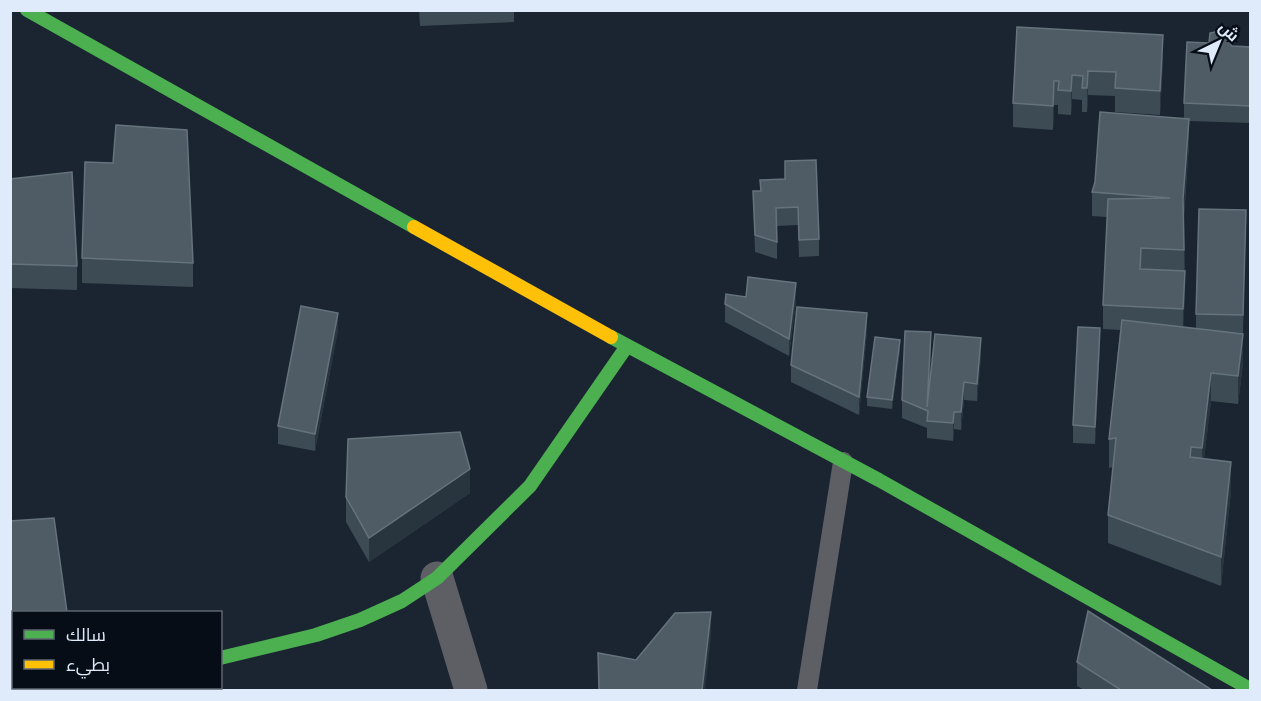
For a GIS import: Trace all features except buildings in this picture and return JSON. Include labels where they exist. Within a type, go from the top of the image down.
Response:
[{"type":"main road","points":[[27,10],[627,346],[843,462],[1251,689]]},
{"type":"main road","points":[[222,658],[316,635],[360,620],[402,601],[437,578],[530,486],[627,346]]},
{"type":"street","points":[[437,578],[471,690]]},
{"type":"lane","points":[[807,690],[843,462]]},
{"type":"traffic: fast","points":[[27,10],[414,227]]},
{"type":"traffic: fast","points":[[611,337],[879,480],[1250,689]]},
{"type":"traffic: fast","points":[[222,658],[316,635],[360,620],[402,601],[437,578],[530,486],[627,346]]},
{"type":"traffic: slow","points":[[414,227],[611,337]]}]
